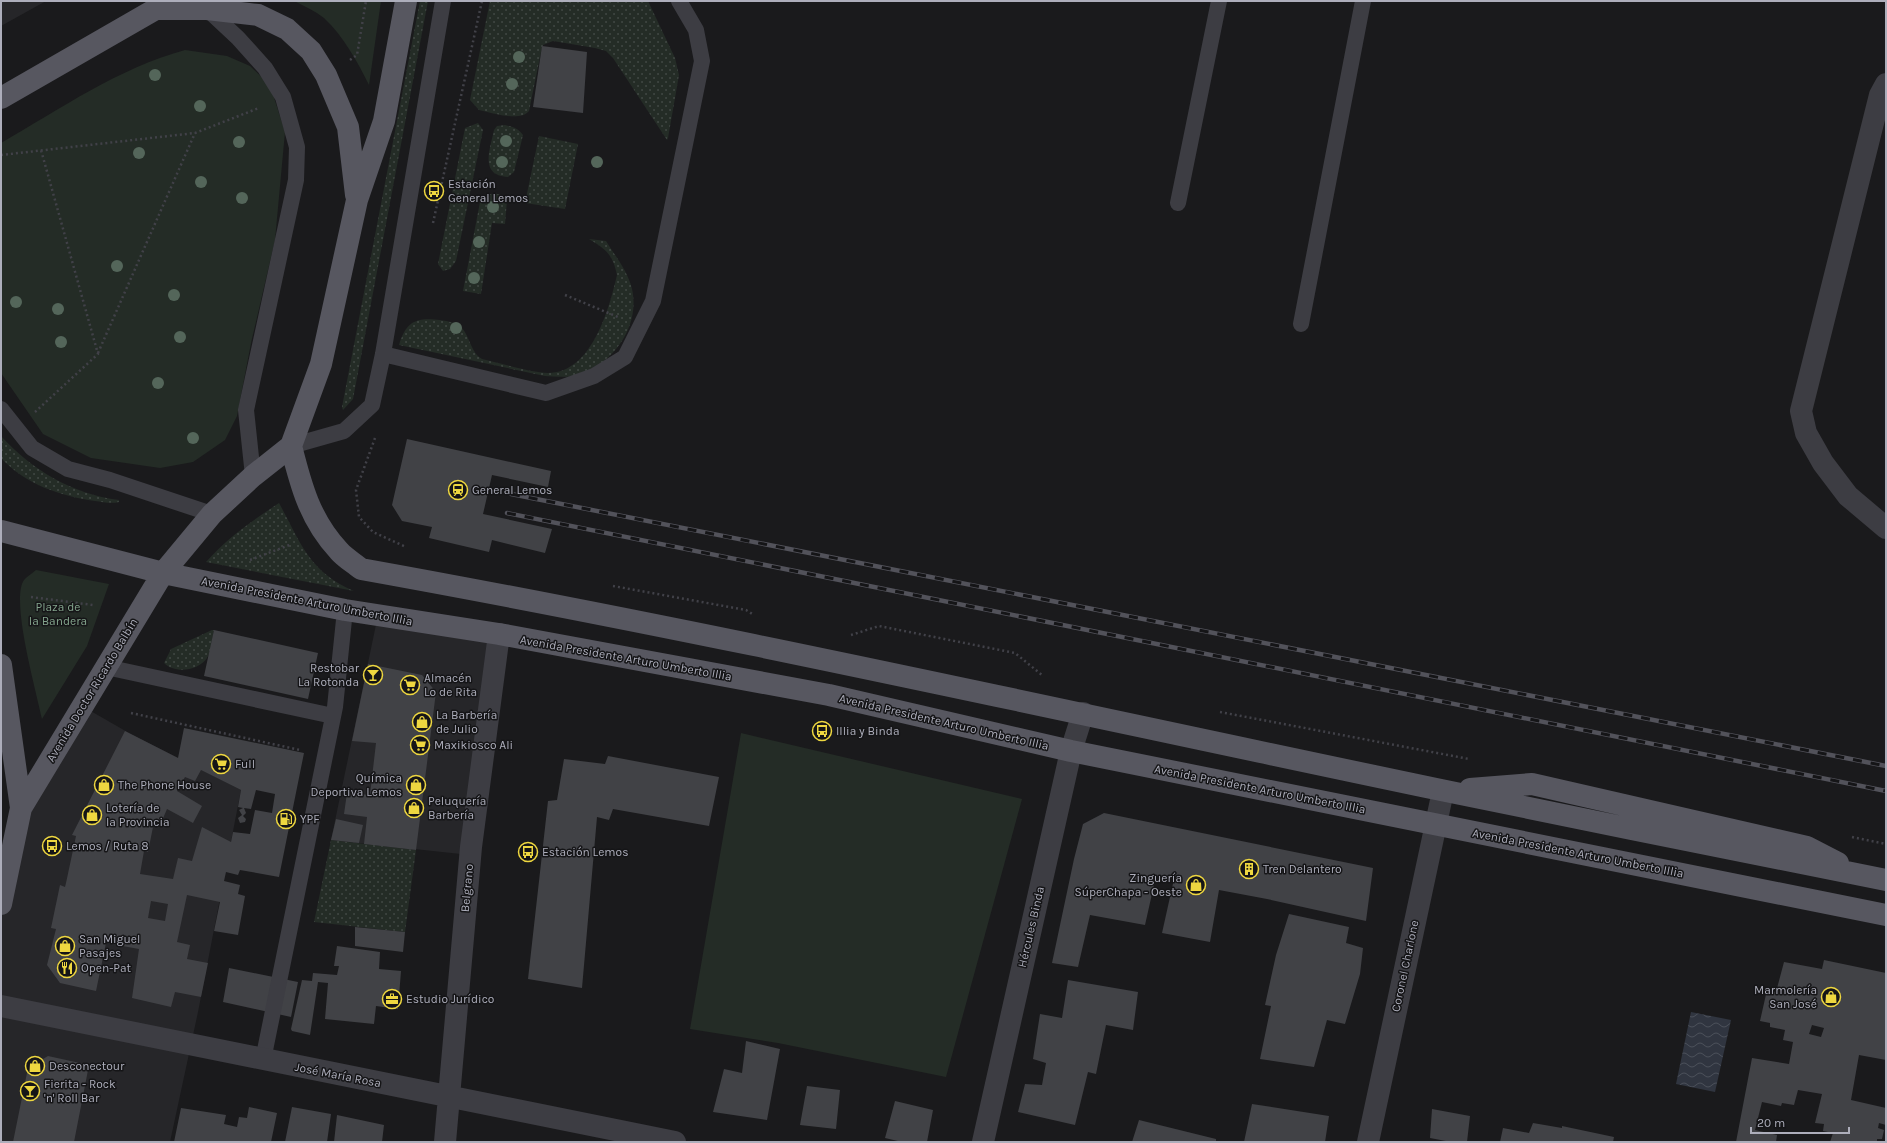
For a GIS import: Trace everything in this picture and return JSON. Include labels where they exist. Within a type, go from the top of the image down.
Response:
[{"type":"main road","points":[[406,1],[384,121],[357,200],[322,364],[291,446],[308,504],[339,552],[361,569],[548,603],[1083,714],[1443,791],[1886,880]]},
{"type":"main road","points":[[1,98],[163,5],[258,15],[287,29],[311,51],[326,75],[348,127],[357,200]]},
{"type":"main road","name":"Avenida Doctor Ricardo Balbín","points":[[1,904],[21,808],[163,573],[212,514],[253,476],[291,446]]},
{"type":"main road","name":"Avenida Presidente Arturo Umberto Illia","points":[[1,531],[163,573],[345,610],[499,634],[829,695],[1071,751],[1886,915]]},
{"type":"main road","name":"Avenida Doctor Ricardo Balbín","points":[[1,665],[21,808]]},
{"type":"street","points":[[1886,84],[1880,95],[1801,411],[1806,433],[1823,463],[1848,496],[1886,528]]},
{"type":"street","name":"Belgrano","points":[[445,1142],[471,847],[499,634]]},
{"type":"street","name":"Hércules Binda","points":[[983,1142],[1071,751],[1083,714]]},
{"type":"street","name":"Coronel Charlone","points":[[1368,1142],[1443,791]]},
{"type":"street","name":"José María Rosa","points":[[1,1006],[449,1098],[675,1142]]},
{"type":"lane","points":[[291,446],[344,431],[372,405],[383,354],[443,1]]},
{"type":"lane","points":[[383,354],[546,393],[594,376],[624,357],[653,301],[702,61],[696,30],[679,1]]},
{"type":"lane","points":[[1178,203],[1219,1]]},
{"type":"lane","points":[[1301,324],[1363,1]]},
{"type":"lane","points":[[207,9],[238,38],[266,68],[283,97],[297,147],[296,180],[246,410],[253,476]]},
{"type":"lane","points":[[1,409],[16,430],[32,448],[68,469],[110,480],[212,514]]},
{"type":"lane","points":[[263,1060],[333,716],[345,610]]},
{"type":"lane","points":[[106,667],[333,716]]},
{"type":"path","points":[[326,75],[357,55],[366,1]]},
{"type":"path","points":[[432,226],[482,1]]},
{"type":"path","points":[[1,155],[195,133],[283,97]]},
{"type":"path","points":[[16,430],[98,354],[195,133]]},
{"type":"path","points":[[41,150],[98,354]]},
{"type":"path","points":[[565,295],[640,326]]},
{"type":"path","points":[[376,436],[356,490],[358,517],[373,532],[407,548]]},
{"type":"path","points":[[246,562],[292,544]]},
{"type":"path","points":[[608,585],[746,610],[759,618]]},
{"type":"path","points":[[31,597],[93,605]]},
{"type":"path","points":[[849,635],[879,626],[1015,653],[1045,677]]},
{"type":"path","points":[[1212,712],[1227,713],[1474,760]]},
{"type":"path","points":[[131,713],[308,752]]},
{"type":"path","points":[[1847,836],[1886,844]]},
{"type":"shaded area","points":[[1,1],[46,1],[1,26]]},
{"type":"shaded area","points":[[378,615],[499,634],[470,855],[331,840]]},
{"type":"shaded area","points":[[82,706],[129,733],[241,790],[198,1012],[170,1142],[1,1142],[1,904],[21,808]]},
{"type":"green space","points":[[294,1],[381,1],[369,85],[350,50],[331,25],[317,13]]},
{"type":"green space","points":[[420,1],[428,1],[353,399],[343,410],[342,407]]},
{"type":"green space","points":[[490,1],[648,1],[675,58],[679,75],[667,140],[613,58],[606,51],[553,41],[543,45],[529,111],[519,116],[506,116],[479,110],[470,100]]},
{"type":"green space","points":[[185,50],[227,56],[250,66],[270,85],[285,132],[275,240],[251,343],[237,416],[225,440],[193,462],[160,468],[91,458],[43,434],[1,373],[1,143],[113,78],[137,67]]},
{"type":"green space","points":[[478,123],[483,130],[456,261],[450,269],[443,271],[438,264],[465,128]]},
{"type":"green space","points":[[505,125],[517,129],[523,135],[514,172],[508,177],[493,172],[490,167],[489,160],[494,130],[497,126]]},
{"type":"green space","points":[[539,136],[578,144],[565,209],[525,203]]},
{"type":"green space","points":[[494,193],[504,196],[507,200],[505,224],[492,223],[481,294],[463,291],[480,202],[488,195]]},
{"type":"green space","points":[[589,239],[606,241],[628,276],[634,302],[629,328],[623,339],[616,350],[596,367],[576,376],[545,376],[399,345],[408,326],[424,319],[440,320],[460,326],[466,334],[472,348],[482,359],[541,373],[563,370],[576,362],[587,351],[596,337],[609,305],[617,275],[611,257],[608,253]]},
{"type":"green space","points":[[1,436],[26,460],[54,478],[85,492],[119,500],[119,502],[113,503],[82,499],[56,492],[32,482],[10,467],[1,458]]},
{"type":"green space","points":[[279,503],[308,555],[316,565],[326,575],[354,591],[206,562],[231,538]]},
{"type":"green space","name":"Plaza de la Bandera","points":[[36,570],[109,584],[87,646],[42,719],[30,669],[20,606],[21,591],[24,580]]},
{"type":"green space","points":[[214,630],[210,652],[207,658],[198,666],[186,670],[180,670],[174,669],[164,663],[171,649]]},
{"type":"green space","points":[[741,733],[1022,799],[946,1077],[778,1043],[690,1029]]},
{"type":"green space","points":[[331,840],[416,850],[405,932],[314,922]]},
{"type":"water","points":[[1691,1012],[1731,1020],[1715,1092],[1676,1084]]},
{"type":"building","points":[[542,46],[587,52],[583,113],[533,107]]},
{"type":"building","name":"General Lemos","points":[[407,439],[551,471],[548,487],[492,475],[483,514],[552,529],[545,553],[492,540],[489,552],[429,538],[432,527],[402,521],[392,505]]},
{"type":"building","points":[[214,630],[318,653],[308,699],[204,676]]},
{"type":"building","points":[[368,664],[422,675],[436,692],[416,850],[364,844],[367,817],[344,814],[347,793],[370,795],[376,743],[352,741]]},
{"type":"building","points":[[184,728],[304,753],[279,877],[240,870],[238,875],[226,872],[224,881],[240,885],[238,894],[245,896],[238,935],[214,931],[220,902],[187,895],[177,942],[190,945],[187,959],[208,963],[201,997],[175,992],[171,1007],[132,998],[139,949],[106,943],[96,991],[60,983],[47,965],[56,929],[51,928],[60,885],[65,887],[76,836],[72,835],[125,731],[178,758]],"holes":[[[201,770],[241,790],[238,807],[243,808],[239,810],[242,815],[238,818],[240,823],[245,822],[246,819],[243,816],[246,813],[244,808],[251,809],[256,790],[275,794],[272,813],[255,810],[250,834],[233,832],[231,842],[202,827],[192,861],[178,858],[173,879],[140,874],[144,851],[148,852],[154,822],[161,823],[167,809],[193,823],[202,806],[177,791],[185,777],[195,781]],[[151,901],[168,904],[165,921],[148,918]]]},
{"type":"building","points":[[608,756],[719,777],[709,826],[613,809],[609,820],[597,817],[582,988],[528,979],[548,801],[557,800],[564,759],[605,764]]},
{"type":"building","points":[[1104,813],[1373,868],[1366,921],[1219,890],[1210,942],[1162,933],[1174,879],[1156,876],[1145,925],[1090,915],[1078,967],[1052,963],[1083,824]]},
{"type":"building","points":[[336,819],[363,825],[359,843],[331,840]]},
{"type":"building","points":[[1289,914],[1349,927],[1346,943],[1363,948],[1360,974],[1345,1024],[1327,1020],[1314,1067],[1260,1059],[1271,1006],[1265,1005],[1276,955]]},
{"type":"building","points":[[355,927],[405,932],[403,952],[355,946]]},
{"type":"building","points":[[337,946],[380,952],[379,969],[401,971],[398,1009],[376,1006],[374,1024],[325,1019],[328,983],[318,982],[310,1035],[292,1031],[291,1029],[302,980],[312,981],[313,973],[337,975],[339,966],[334,966]]},
{"type":"building","points":[[1824,960],[1886,973],[1886,1060],[1859,1055],[1851,1100],[1886,1108],[1886,1125],[1879,1123],[1878,1128],[1884,1130],[1882,1139],[1877,1139],[1877,1142],[1830,1142],[1833,1133],[1823,1131],[1824,1124],[1815,1123],[1822,1094],[1798,1090],[1794,1105],[1782,1103],[1781,1106],[1762,1102],[1755,1130],[1777,1135],[1776,1142],[1736,1142],[1752,1058],[1789,1064],[1793,1042],[1783,1040],[1785,1030],[1770,1027],[1770,1023],[1760,1021],[1767,990],[1776,992],[1784,962],[1822,969]],"holes":[[[1812,1025],[1824,1028],[1821,1037],[1809,1034]]]},
{"type":"building","points":[[229,968],[298,982],[291,1017],[223,1002]]},
{"type":"building","points":[[1068,980],[1138,992],[1133,1030],[1106,1025],[1096,1074],[1088,1072],[1075,1125],[1018,1112],[1025,1084],[1042,1085],[1046,1063],[1033,1059],[1040,1014],[1062,1018]]},
{"type":"building","points":[[746,1041],[780,1049],[767,1120],[713,1112],[724,1069],[742,1073]]},
{"type":"building","points":[[48,1056],[89,1065],[74,1142],[13,1142],[28,1068]]},
{"type":"building","points":[[807,1086],[840,1090],[836,1129],[800,1125]]},
{"type":"building","points":[[895,1101],[933,1110],[927,1142],[902,1142],[885,1138]]},
{"type":"building","points":[[1252,1104],[1329,1116],[1325,1142],[1244,1142]]},
{"type":"building","points":[[249,1107],[277,1113],[271,1142],[174,1142],[181,1108],[226,1115],[224,1124],[237,1127],[239,1117],[247,1118]]},
{"type":"building","points":[[292,1107],[331,1114],[327,1142],[285,1142]]},
{"type":"building","points":[[1432,1109],[1470,1116],[1467,1142],[1451,1142],[1430,1138]]},
{"type":"building","points":[[337,1115],[384,1125],[382,1142],[334,1142]]},
{"type":"building","points":[[1139,1120],[1216,1139],[1216,1142],[1132,1142]]},
{"type":"building","points":[[1533,1123],[1562,1128],[1562,1126],[1614,1137],[1613,1142],[1500,1142],[1503,1128],[1529,1133]]},
{"type":"railway","points":[[511,494],[1886,766]]},
{"type":"railway","points":[[507,513],[1886,791]]},
{"type":"place","name":"Estación General Lemos","points":[[434,191]]},
{"type":"place","name":"General Lemos","points":[[458,490]]},
{"type":"place","name":"Restobar La Rotonda","points":[[373,675]]},
{"type":"place","name":"Almacén Lo de Rita","points":[[410,685]]},
{"type":"place","name":"La Barbería de Julio","points":[[422,722]]},
{"type":"place","name":"Illia y Binda","points":[[822,731]]},
{"type":"place","name":"Maxikiosco Ali","points":[[420,745]]},
{"type":"place","name":"Full","points":[[221,764]]},
{"type":"place","name":"The Phone House","points":[[104,785]]},
{"type":"place","name":"Química Deportiva Lemos","points":[[416,785]]},
{"type":"place","name":"Peluquería Barbería","points":[[414,808]]},
{"type":"place","name":"Lotería de la Provincia","points":[[92,815]]},
{"type":"place","name":"YPF","points":[[286,819]]},
{"type":"place","name":"Lemos / Ruta 8","points":[[52,846]]},
{"type":"place","name":"Estación Lemos","points":[[528,852]]},
{"type":"place","name":"Tren Delantero","points":[[1249,869]]},
{"type":"place","name":"Zinguería SúperChapa - Oeste","points":[[1196,885]]},
{"type":"place","name":"San Miguel Pasajes","points":[[65,946]]},
{"type":"place","name":"Open-Pat","points":[[67,968]]},
{"type":"place","name":"Marmolería San José","points":[[1831,997]]},
{"type":"place","name":"Estudio Jurídico","points":[[392,999]]},
{"type":"place","name":"Desconectour","points":[[35,1066]]},
{"type":"place","name":"Fierita - Rock 'n' Roll Bar","points":[[30,1091]]}]
